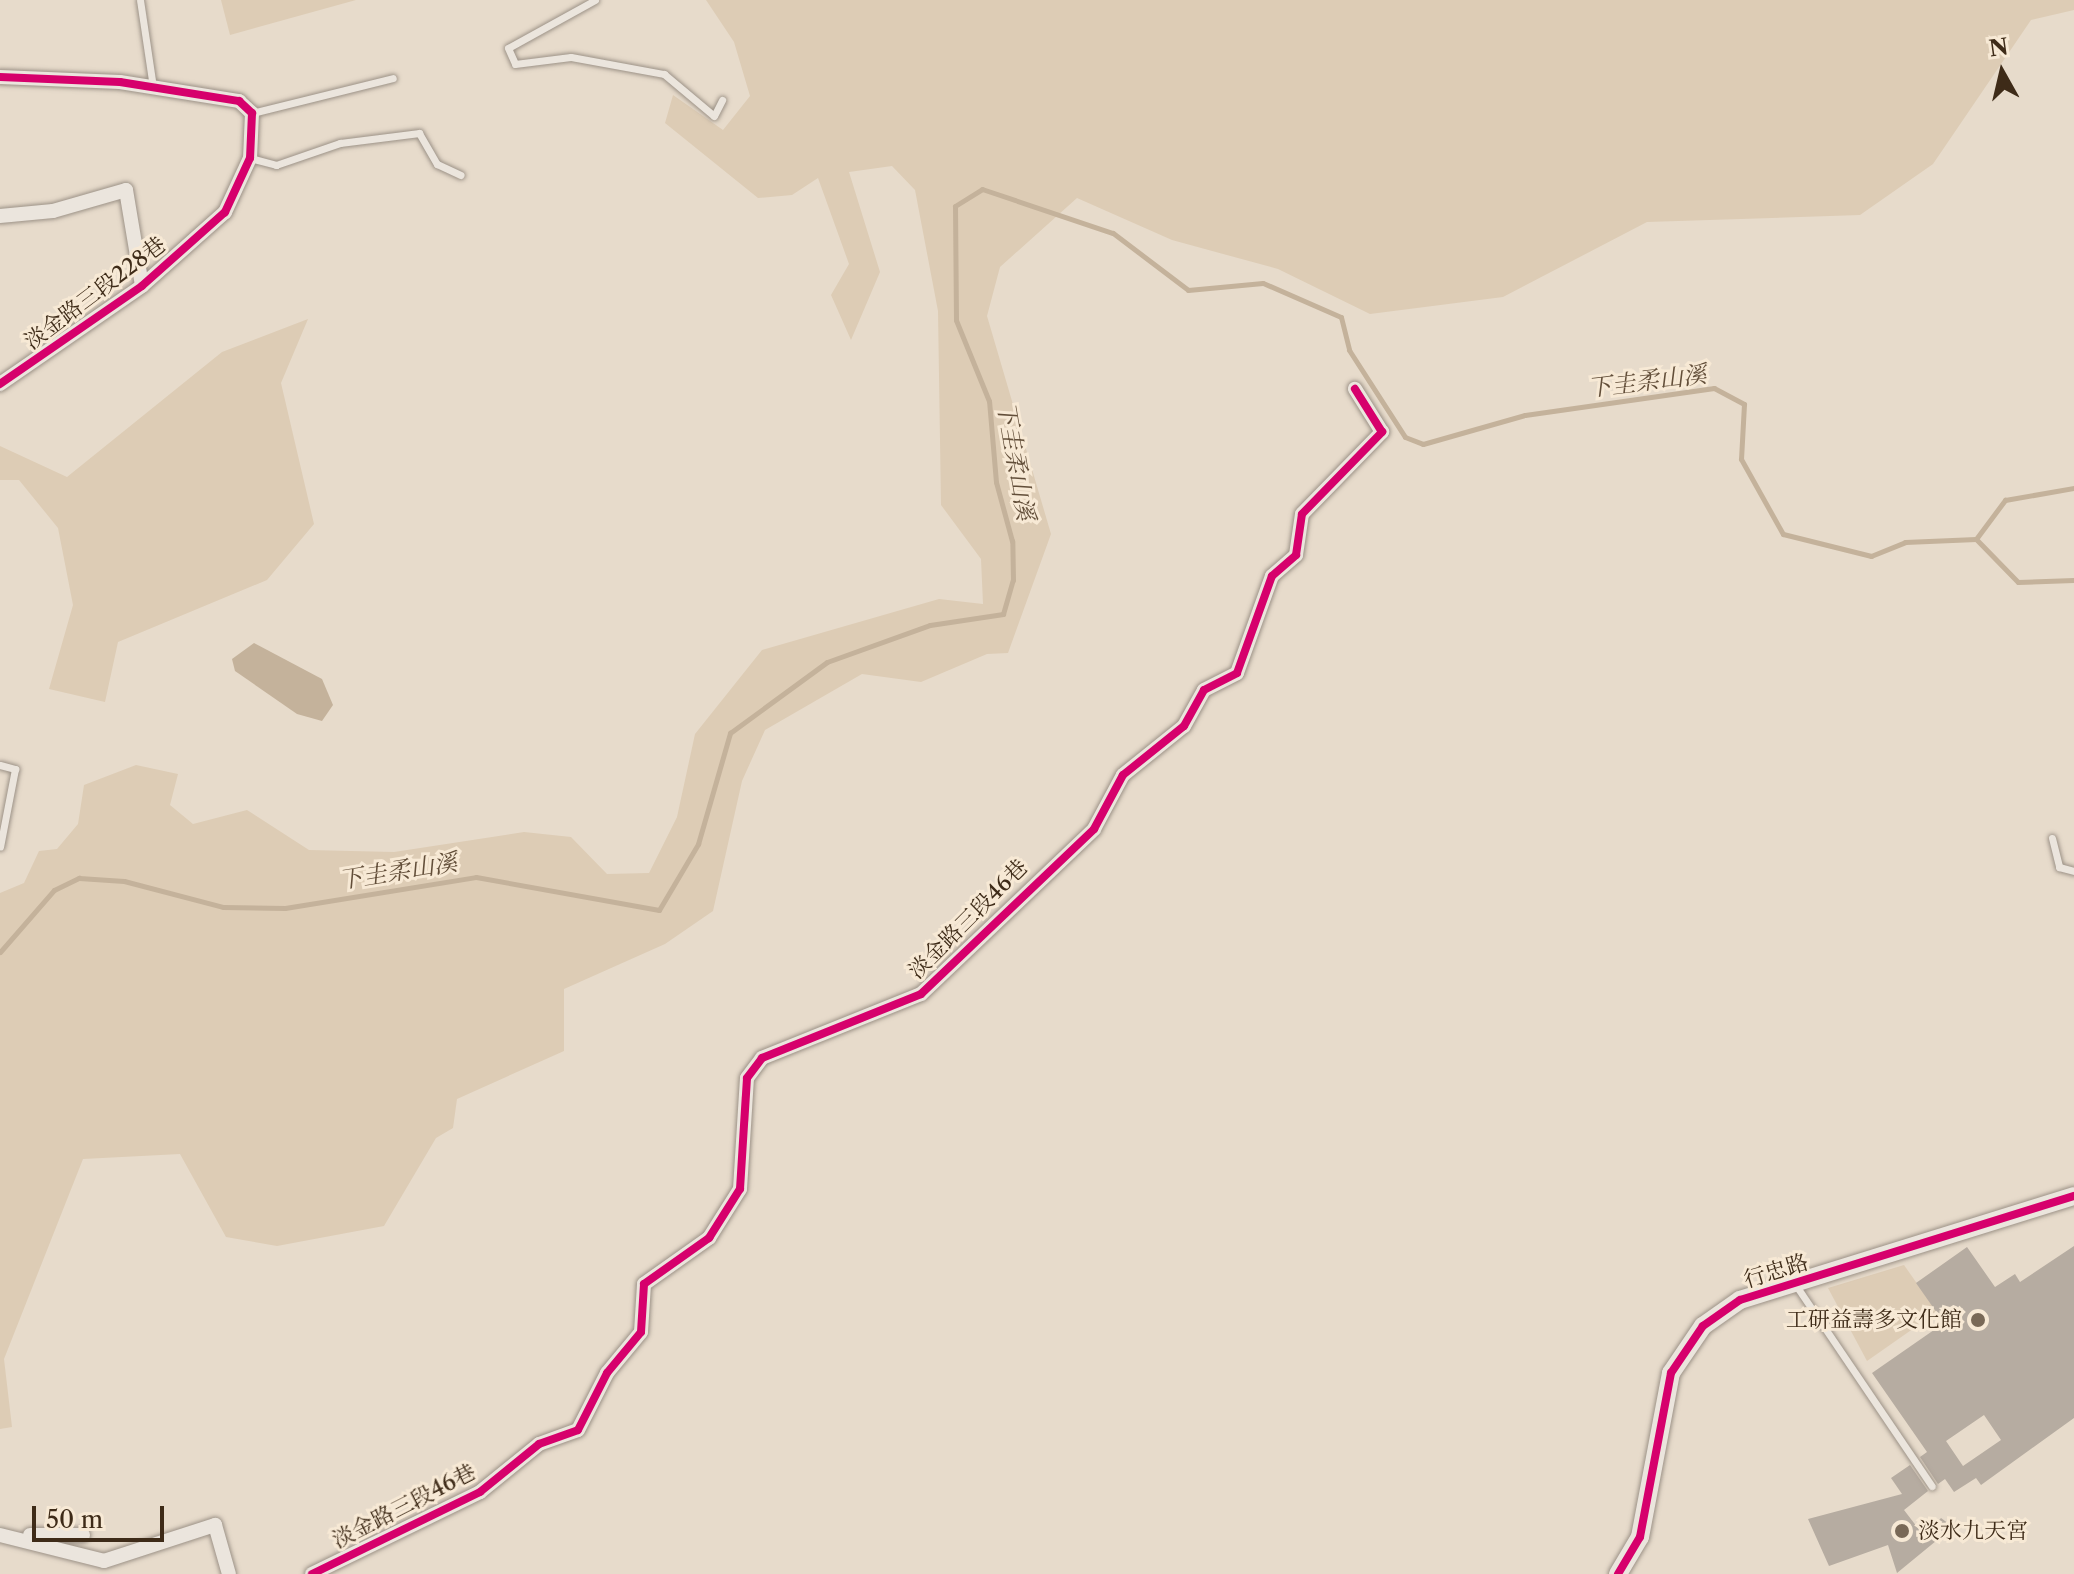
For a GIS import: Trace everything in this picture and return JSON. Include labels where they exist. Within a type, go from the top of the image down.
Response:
[{"type":"street","points":[[0,77],[153,87],[239,101],[252,113]]},
{"type":"street","name":"淡金路三段228巷","points":[[0,384],[142,286],[225,212],[250,158],[252,113]]},
{"type":"street","points":[[0,216],[53,211],[126,190],[142,286]]},
{"type":"street","name":"淡金路三段46巷","points":[[312,1574],[480,1492],[539,1444],[578,1430],[607,1373],[641,1332],[644,1284],[709,1238],[740,1189],[747,1078],[762,1058],[921,994],[1094,829],[1123,775],[1184,726],[1204,690],[1237,673],[1272,576],[1296,555],[1302,514],[1382,432],[1355,389]]},
{"type":"street","name":"行忠路","points":[[1618,1574],[1640,1537],[1680,1355],[1703,1326],[1740,1300],[2074,1196]]},
{"type":"street","points":[[7,1535],[104,1561],[215,1525],[229,1574]]},
{"type":"street","points":[[7,1535],[83,1535]]},
{"type":"lane","points":[[140,0],[153,87]]},
{"type":"lane","points":[[595,0],[508,48],[515,64],[571,57],[664,74],[714,116],[722,100]]},
{"type":"lane","points":[[252,113],[393,78]]},
{"type":"lane","points":[[250,158],[276,165],[340,143],[419,133],[437,164],[461,175]]},
{"type":"lane","points":[[0,765],[15,769],[0,847]]},
{"type":"lane","points":[[2052,838],[2059,867],[2074,871]]},
{"type":"lane","points":[[1795,1284],[1932,1486]]},
{"type":"shaded area","points":[[221,0],[356,0],[230,35]]},
{"type":"shaded area","points":[[706,0],[2074,0],[2074,10],[2031,20],[1933,164],[1860,215],[1647,222],[1503,297],[1370,314],[1278,269],[1172,240],[1077,198],[1000,267],[987,316],[1051,534],[1008,653],[987,654],[921,682],[862,674],[765,730],[742,781],[713,911],[665,944],[564,989],[564,1051],[457,1099],[453,1128],[436,1138],[384,1226],[277,1246],[226,1237],[180,1154],[83,1159],[4,1359],[12,1427],[0,1429],[0,893],[24,883],[39,851],[57,849],[78,824],[84,785],[136,765],[178,774],[170,805],[193,824],[247,810],[309,850],[394,852],[524,832],[571,837],[607,874],[649,873],[677,817],[695,734],[762,650],[939,599],[983,604],[981,559],[941,505],[938,311],[915,190],[892,166],[849,172],[880,272],[851,340],[831,295],[849,264],[818,178],[792,195],[758,198],[665,123],[673,95],[723,130],[750,96],[734,42]]},
{"type":"shaded area","points":[[308,319],[281,383],[314,524],[267,580],[118,642],[105,702],[49,689],[73,605],[58,528],[19,480],[0,480],[0,446],[67,477],[222,352]]},
{"type":"shaded area","points":[[254,643],[322,679],[333,705],[322,721],[297,714],[235,671],[232,659]]},
{"type":"shaded area","points":[[1904,1265],[1937,1312],[1867,1361],[1828,1288]]},
{"type":"building","points":[[2074,1246],[2074,1418],[1981,1485],[1976,1478],[1954,1492],[1945,1479],[1938,1484],[1920,1457],[1927,1452],[1872,1373],[1944,1323],[1916,1283],[1967,1247],[1995,1287],[2015,1274],[2020,1282]],"holes":[[[1984,1415],[2001,1440],[1963,1466],[1946,1441]]]},
{"type":"building","points":[[1910,1465],[1928,1491],[1904,1510],[1924,1536],[1941,1518],[1953,1527],[1897,1573],[1888,1545],[1829,1566],[1808,1519],[1902,1494],[1891,1478]]},
{"type":"waterway","name":"下圭柔山溪","points":[[0,952],[54,890],[79,878],[124,881],[223,907],[285,908],[476,877],[659,910],[698,844],[730,733],[827,662],[930,625],[1003,614],[1013,580],[1012,541],[996,482],[989,401],[956,320],[955,206],[982,189],[1113,233],[1188,290],[1263,283],[1341,317],[1349,350],[1405,437],[1423,444],[1525,415],[1714,388],[1744,404],[1741,459],[1783,534],[1871,556],[1905,542],[1976,539],[2018,582],[2074,580]]},
{"type":"waterway","points":[[1976,539],[2005,500],[2074,488]]},
{"type":"cycle path","points":[[0,77],[120,82],[239,101],[252,113],[250,158],[225,212],[142,286],[0,384]]},
{"type":"cycle path","points":[[312,1574],[480,1492],[539,1444],[578,1430],[607,1373],[641,1332],[644,1284],[709,1238],[740,1189],[747,1078],[762,1058],[921,994],[1094,829],[1123,775],[1184,726],[1204,690],[1237,673],[1272,576],[1296,555],[1302,514],[1382,432],[1355,389]]},
{"type":"cycle path","points":[[1618,1574],[1640,1537],[1671,1373],[1703,1326],[1740,1300],[2074,1196]]},
{"type":"place","name":"工研益壽多文化館","points":[[1978,1320]]},
{"type":"place","name":"淡水九天宮","points":[[1902,1531]]}]
